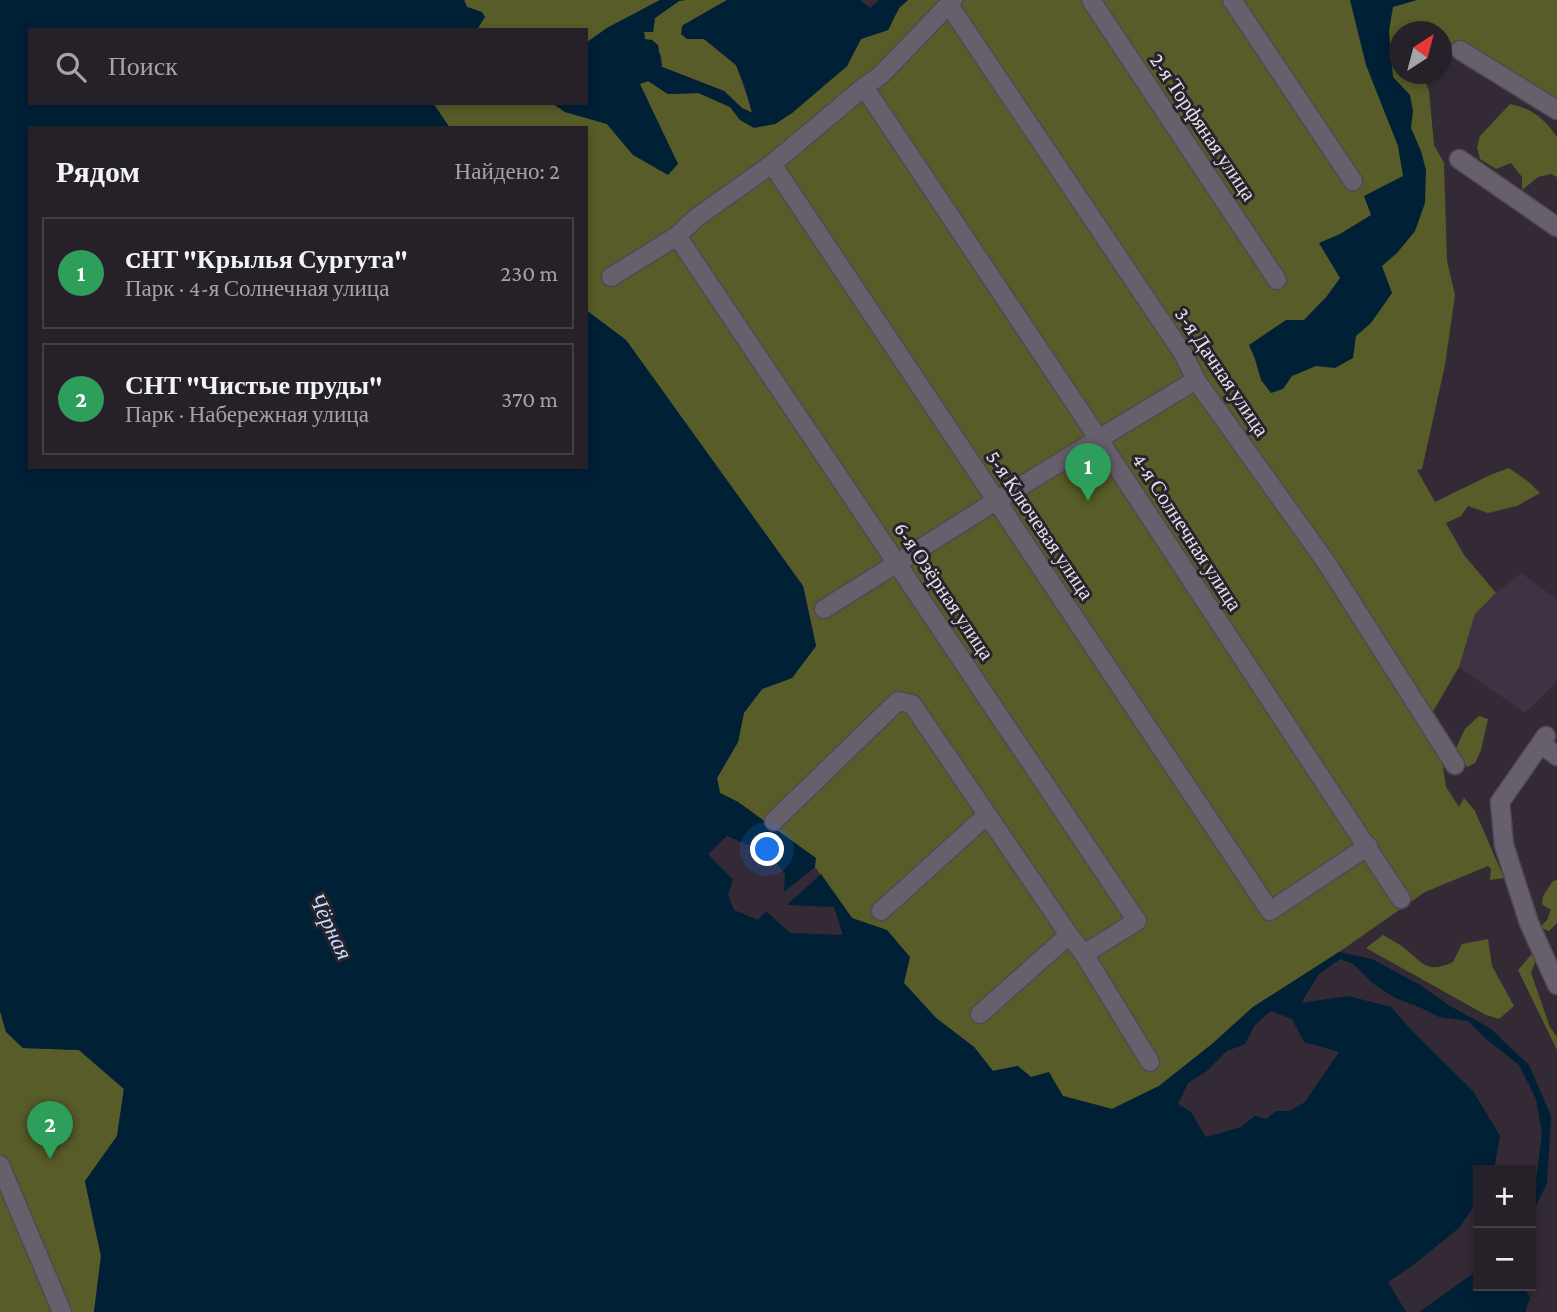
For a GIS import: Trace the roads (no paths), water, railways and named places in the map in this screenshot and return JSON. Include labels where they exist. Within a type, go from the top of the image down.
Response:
[{"type":"street","name":"2-я Торфяная улица","points":[[1090,0],[1277,280]]},
{"type":"street","points":[[1232,0],[1353,181]]},
{"type":"street","points":[[611,277],[677,236],[696,218],[772,164],[881,75],[951,3]]},
{"type":"street","name":"3-я Дачная улица","points":[[951,3],[1184,355],[1196,380],[1326,562],[1455,765]]},
{"type":"street","points":[[1460,50],[1557,110]]},
{"type":"street","name":"4-я Солнечная улица","points":[[864,87],[1401,898]]},
{"type":"street","points":[[1459,159],[1557,228]]},
{"type":"street","name":"5-я Ключевая улица","points":[[772,164],[1270,911],[1368,846]]},
{"type":"street","name":"6-я Озёрная улица","points":[[677,236],[1137,921],[1084,954]]},
{"type":"street","points":[[824,609],[1196,380]]},
{"type":"street","points":[[774,821],[898,701],[912,704],[1084,954],[1150,1062]]},
{"type":"street","points":[[1557,756],[1544,740],[1500,802],[1504,845],[1529,923],[1557,985]]},
{"type":"street","points":[[881,911],[987,815]]},
{"type":"street","points":[[980,1014],[1069,935]]},
{"type":"street","points":[[0,1165],[62,1312]]},
{"type":"water","name":"Чёрная","points":[[0,0],[464,0],[467,7],[482,12],[485,17],[478,28],[28,28],[28,105],[434,105],[449,126],[28,126],[28,469],[588,469],[588,312],[626,340],[803,586],[816,646],[792,678],[762,689],[744,713],[738,742],[717,778],[720,793],[738,802],[816,858],[815,867],[784,892],[785,874],[771,855],[727,836],[708,854],[733,880],[728,895],[734,910],[758,920],[766,911],[790,933],[843,935],[834,907],[787,905],[821,874],[852,918],[887,930],[910,957],[904,983],[936,1018],[974,1047],[993,1071],[1018,1066],[1031,1077],[1049,1072],[1063,1096],[1112,1109],[1159,1086],[1253,1007],[1339,952],[1372,959],[1490,1028],[1529,1065],[1551,1116],[1547,1183],[1536,1206],[1536,1179],[1542,1134],[1536,1099],[1519,1065],[1468,1021],[1439,1017],[1395,998],[1374,984],[1353,964],[1340,959],[1319,974],[1301,1003],[1348,996],[1391,1007],[1473,1091],[1500,1136],[1495,1165],[1473,1165],[1473,1207],[1459,1228],[1388,1282],[1406,1312],[94,1312],[101,1256],[85,1181],[117,1136],[124,1089],[79,1050],[23,1048],[6,1032],[0,1011]],"holes":[[[1271,1011],[1292,1019],[1304,1042],[1339,1052],[1305,1102],[1290,1111],[1276,1111],[1266,1119],[1255,1116],[1241,1127],[1206,1137],[1191,1112],[1178,1104],[1188,1083],[1207,1071],[1227,1051],[1245,1044],[1255,1025]]]},
{"type":"water","points":[[660,0],[685,0],[679,1],[655,18],[653,32],[644,32],[645,39],[658,45],[662,67],[724,91],[742,108],[752,113],[736,65],[704,39],[687,39],[681,34],[682,26],[727,0],[860,0],[870,8],[879,0],[908,0],[899,8],[888,30],[861,39],[847,66],[775,124],[754,128],[740,120],[730,107],[699,93],[668,94],[648,81],[640,84],[678,164],[668,175],[633,155],[607,124],[565,112],[555,105],[588,105],[588,42],[607,28]]},
{"type":"water","points":[[1350,0],[1417,0],[1393,7],[1389,21],[1389,84],[1400,84],[1410,95],[1413,111],[1411,128],[1426,170],[1425,203],[1415,231],[1382,266],[1392,293],[1371,323],[1356,336],[1353,358],[1335,368],[1316,366],[1292,376],[1283,389],[1271,393],[1261,380],[1249,345],[1286,320],[1304,320],[1327,296],[1340,278],[1319,243],[1371,215],[1364,196],[1403,176],[1398,146],[1366,65]]},
{"type":"water","points":[[1473,1274],[1473,1291],[1526,1291],[1530,1298],[1525,1312],[1419,1312]]},
{"type":"place","name":"CНТ \"Крылья Сургута\"","points":[[1088,501]]},
{"type":"place","name":"СНТ \"Чистые пруды\"","points":[[50,1159]]}]
